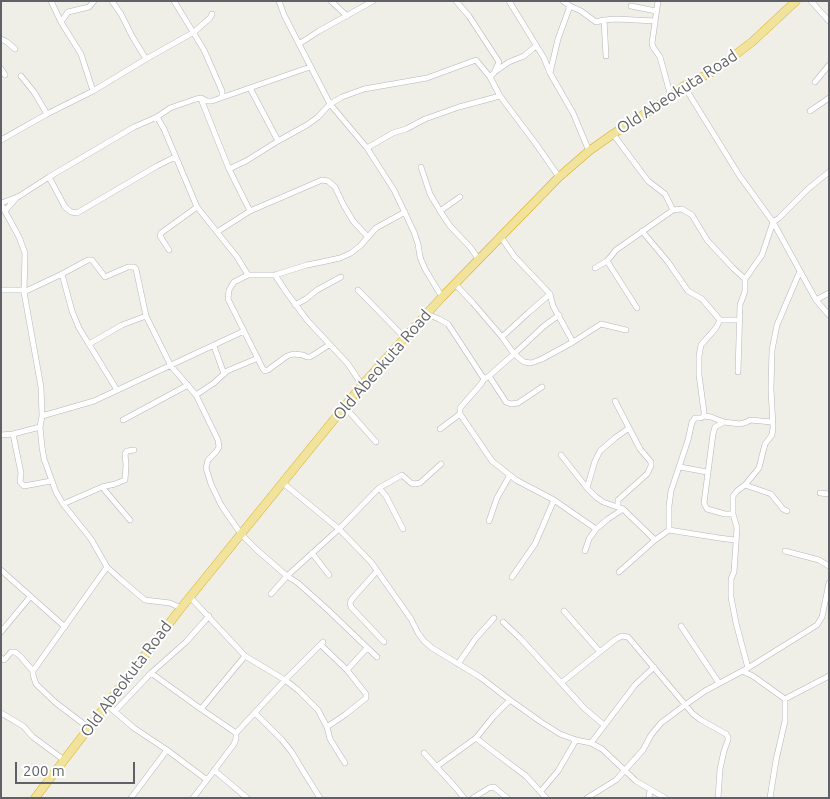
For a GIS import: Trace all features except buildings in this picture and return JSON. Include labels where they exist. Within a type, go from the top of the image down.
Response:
[{"type":"highway","name":"Old Abeokuta Road","points":[[35,798],[180,608],[362,385],[442,297],[559,177],[589,151],[612,134],[671,97],[684,86],[714,71],[752,42],[793,2]]},
{"type":"street","points":[[51,1],[61,22],[81,54],[93,91]]},
{"type":"street","points":[[61,22],[70,11],[89,7],[94,1]]},
{"type":"street","points":[[112,1],[146,59]]},
{"type":"street","points":[[174,1],[204,50],[225,96]]},
{"type":"street","points":[[279,1],[284,15],[330,104],[367,148],[394,190],[416,238],[425,269],[442,297]]},
{"type":"street","points":[[331,1],[347,16]]},
{"type":"street","points":[[300,44],[319,31],[373,1]]},
{"type":"street","points":[[456,1],[469,16],[499,62],[492,75]]},
{"type":"street","points":[[509,1],[544,58],[550,73],[573,113],[589,151]]},
{"type":"street","points":[[563,1],[596,22],[616,19],[655,21]]},
{"type":"street","points":[[658,1],[652,43],[660,57],[671,97]]},
{"type":"street","points":[[811,1],[829,21]]},
{"type":"street","points":[[550,73],[558,39],[570,6]]},
{"type":"street","points":[[631,6],[656,11]]},
{"type":"street","points":[[1,140],[46,114],[93,91],[194,32],[212,14]]},
{"type":"street","points":[[604,20],[606,56]]},
{"type":"street","points":[[1,39],[15,50]]},
{"type":"street","points":[[492,75],[509,62],[524,56],[536,46]]},
{"type":"street","points":[[229,169],[318,117],[330,104],[342,97],[364,89],[427,78],[476,60],[492,75],[500,96],[559,177]]},
{"type":"street","points":[[815,82],[829,65]]},
{"type":"street","points":[[180,608],[170,604],[145,600],[107,567],[91,539],[63,504],[56,492],[44,459],[40,428],[42,416],[40,379],[24,291],[25,253],[19,237],[1,203],[18,197],[134,127],[157,117],[170,108],[201,98],[212,101],[310,67]]},
{"type":"street","points":[[1,69],[5,75]]},
{"type":"street","points":[[21,76],[34,92],[46,114]]},
{"type":"street","points":[[684,86],[739,175],[773,222],[816,300],[829,315]]},
{"type":"street","points":[[250,88],[278,141]]},
{"type":"street","points":[[367,148],[393,133],[406,129],[425,119],[459,107],[500,96]]},
{"type":"street","points":[[201,98],[229,169],[250,211]]},
{"type":"street","points":[[810,111],[829,98]]},
{"type":"street","points":[[157,117],[197,206],[237,257],[248,275]]},
{"type":"street","points":[[612,134],[648,181],[665,194],[673,210]]},
{"type":"street","points":[[49,177],[65,207],[71,212],[77,213],[156,166],[175,157]]},
{"type":"street","points":[[421,166],[430,194],[440,211],[450,226],[470,247],[479,260]]},
{"type":"street","points":[[738,372],[740,306],[745,291],[746,279],[762,256],[773,222],[829,172]]},
{"type":"street","points":[[217,232],[250,211],[322,180],[328,181],[335,186],[353,221],[368,236]]},
{"type":"street","points":[[440,211],[460,196]]},
{"type":"street","points":[[5,211],[18,197]]},
{"type":"street","points":[[169,250],[160,234],[197,206]]},
{"type":"street","points":[[595,268],[607,261],[616,250],[642,231],[673,210],[682,208],[692,215],[712,245],[732,268],[746,279]]},
{"type":"street","points":[[329,344],[307,358],[303,355],[293,354],[287,356],[265,371],[228,299],[228,290],[234,282],[248,275],[275,275],[307,264],[340,258],[360,246],[376,228],[405,212]]},
{"type":"street","points":[[642,231],[668,262],[688,291],[702,299],[720,320],[740,320]]},
{"type":"street","points":[[501,237],[514,256],[550,294],[553,306],[573,342]]},
{"type":"street","points":[[1,290],[24,291],[88,260],[92,260],[105,277],[128,267],[134,267],[137,271],[146,316],[171,366],[196,395],[218,440],[219,447],[208,460],[206,468],[210,484],[221,505],[241,534],[257,550],[322,604],[377,656]]},
{"type":"street","points":[[607,261],[637,308]]},
{"type":"street","points":[[748,668],[731,597],[731,579],[734,572],[736,540],[733,496],[759,468],[766,444],[772,434],[772,350],[777,324],[800,271]]},
{"type":"street","points":[[62,274],[72,311],[79,328],[117,390]]},
{"type":"street","points":[[275,275],[295,305],[348,364],[362,385]]},
{"type":"street","points":[[295,305],[341,277]]},
{"type":"street","points":[[455,284],[474,303],[514,354],[524,362],[531,363],[573,342],[601,324],[626,330]]},
{"type":"street","points":[[358,290],[405,338]]},
{"type":"street","points":[[816,300],[829,293]]},
{"type":"street","points":[[502,337],[550,294]]},
{"type":"street","points":[[427,314],[448,324],[506,402],[510,404],[518,403],[542,387]]},
{"type":"street","points":[[559,315],[486,377],[460,408],[460,414],[492,461],[516,480],[554,500],[596,529]]},
{"type":"street","points":[[89,344],[122,325],[146,316]]},
{"type":"street","points":[[704,416],[699,375],[699,356],[701,345],[716,328],[720,320]]},
{"type":"street","points":[[42,416],[94,401],[244,331]]},
{"type":"street","points":[[214,346],[224,374]]},
{"type":"street","points":[[196,395],[234,368],[258,358]]},
{"type":"street","points":[[123,420],[188,385]]},
{"type":"street","points":[[616,401],[640,449],[651,466],[646,474],[618,500],[620,507]]},
{"type":"street","points":[[345,407],[376,442]]},
{"type":"street","points":[[440,430],[460,414]]},
{"type":"street","points":[[669,530],[671,491],[680,467],[692,422],[695,418],[704,416],[724,422],[740,424],[750,420],[772,422]]},
{"type":"street","points":[[724,422],[715,427],[712,434],[704,503],[708,509],[733,514]]},
{"type":"street","points":[[1,435],[40,428]]},
{"type":"street","points":[[587,488],[600,451],[629,428]]},
{"type":"street","points":[[13,434],[21,473],[20,482],[24,486],[51,480]]},
{"type":"street","points":[[63,504],[102,486],[126,480],[125,454],[134,450]]},
{"type":"street","points":[[561,455],[596,497],[604,502],[620,507],[655,540]]},
{"type":"street","points":[[271,594],[287,576],[339,529],[379,488],[402,475],[406,476],[411,483],[420,483],[441,464]]},
{"type":"street","points":[[680,467],[708,472]]},
{"type":"street","points":[[489,521],[497,498],[510,475]]},
{"type":"street","points":[[283,483],[339,529],[371,562],[418,633],[432,648],[480,676],[510,700],[560,734],[591,743],[602,749],[636,781],[664,798]]},
{"type":"street","points":[[745,485],[771,494],[783,509],[787,511]]},
{"type":"street","points":[[102,486],[130,520]]},
{"type":"street","points":[[379,488],[386,496],[403,529]]},
{"type":"street","points":[[820,493],[829,494]]},
{"type":"street","points":[[512,577],[535,544],[554,500]]},
{"type":"street","points":[[585,551],[589,539],[596,529],[620,507]]},
{"type":"street","points":[[619,572],[669,530],[736,540]]},
{"type":"street","points":[[785,551],[819,560],[829,566]]},
{"type":"street","points":[[312,553],[329,575]]},
{"type":"street","points":[[33,671],[107,567]]},
{"type":"street","points":[[1,570],[65,627]]},
{"type":"street","points":[[377,571],[350,603],[351,607],[384,642]]},
{"type":"street","points":[[588,798],[616,780],[626,770],[643,750],[661,723],[720,683],[818,625],[822,617],[829,582]]},
{"type":"street","points":[[2,630],[30,597]]},
{"type":"street","points":[[190,597],[245,656],[285,680],[318,710],[327,726],[330,738],[345,763]]},
{"type":"street","points":[[564,611],[600,652]]},
{"type":"street","points":[[115,711],[186,642],[209,616]]},
{"type":"street","points":[[458,664],[476,638],[494,618]]},
{"type":"street","points":[[503,622],[585,709],[604,725]]},
{"type":"street","points":[[681,626],[720,683]]},
{"type":"street","points":[[561,683],[616,638],[628,637],[693,714],[728,737],[720,769],[718,798]]},
{"type":"street","points":[[193,798],[234,744],[236,733],[322,643],[366,694],[366,698],[327,726]]},
{"type":"street","points":[[347,670],[368,648]]},
{"type":"street","points":[[1,658],[4,660],[11,652],[15,652],[33,671],[36,684],[56,703],[89,728]]},
{"type":"street","points":[[201,709],[245,656]]},
{"type":"street","points":[[591,743],[634,685],[654,667]]},
{"type":"street","points":[[742,671],[753,676],[784,699]]},
{"type":"street","points":[[151,674],[236,733]]},
{"type":"street","points":[[784,699],[829,676]]},
{"type":"street","points":[[770,798],[785,722],[784,699]]},
{"type":"street","points":[[436,767],[476,738],[510,700]]},
{"type":"street","points":[[107,706],[134,728],[207,780]]},
{"type":"street","points":[[1,713],[23,726],[33,737],[64,760]]},
{"type":"street","points":[[254,713],[292,751],[320,798]]},
{"type":"street","points":[[476,738],[526,776],[546,798]]},
{"type":"street","points":[[541,791],[558,771],[576,740]]},
{"type":"street","points":[[131,798],[167,750]]},
{"type":"street","points":[[424,753],[464,798]]},
{"type":"street","points":[[214,770],[247,798]]},
{"type":"street","points":[[473,798],[488,788],[494,787],[507,798]]},
{"type":"street","points":[[649,798],[650,790]]}]
